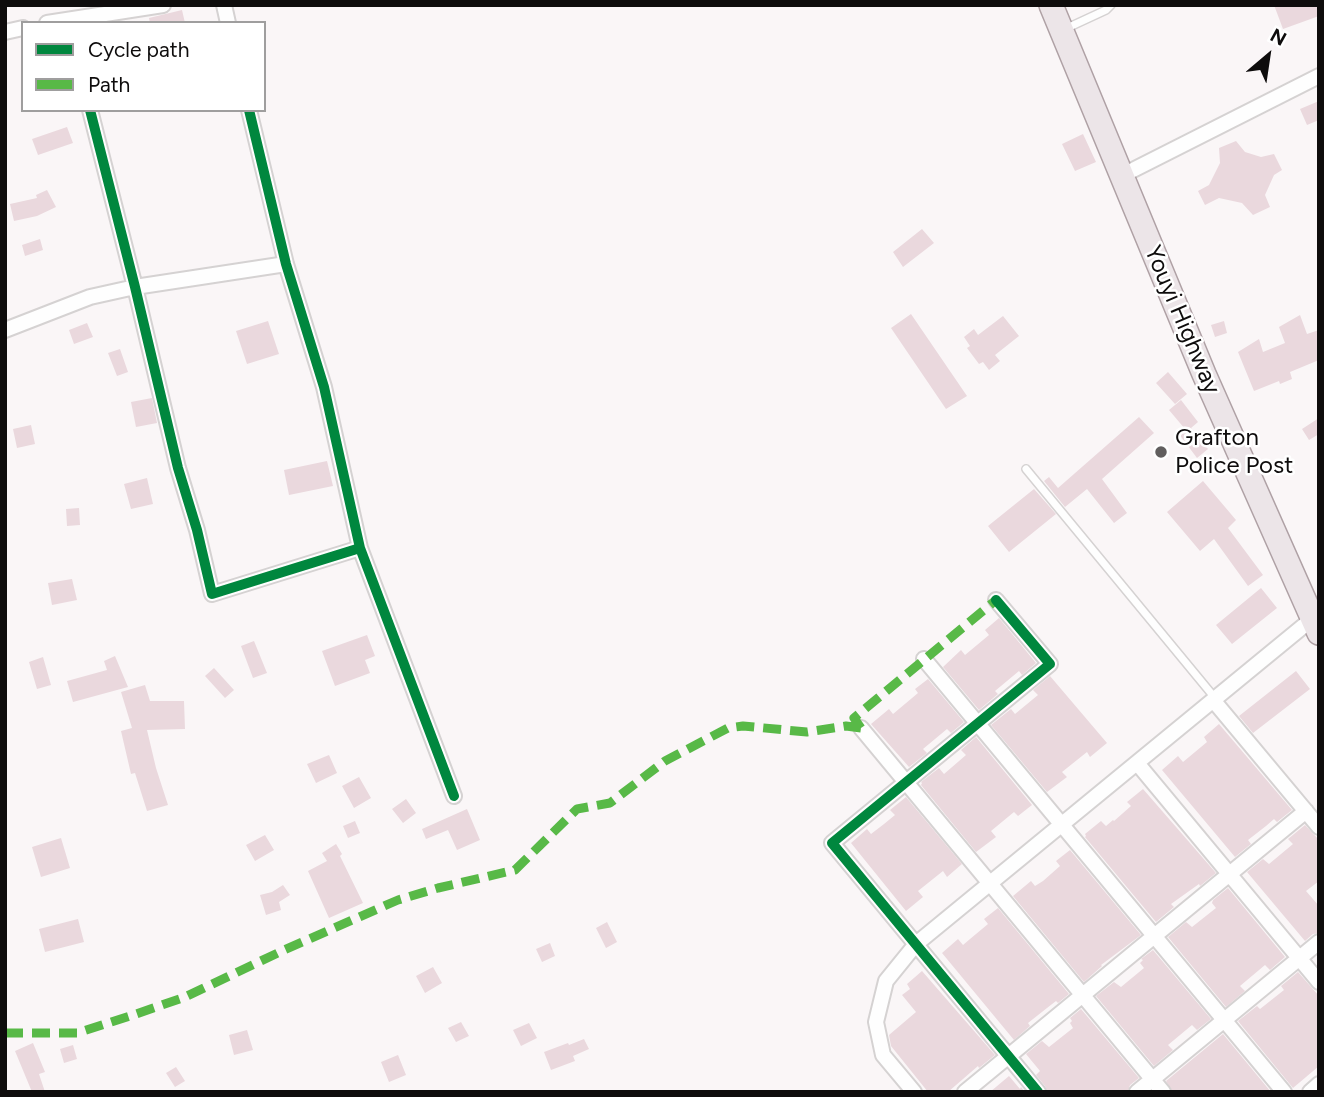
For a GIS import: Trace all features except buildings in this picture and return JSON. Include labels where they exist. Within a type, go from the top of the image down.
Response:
[{"type":"main road","name":"Youyi Highway","points":[[1051,5],[1209,386],[1315,626]]},
{"type":"street","points":[[62,21],[163,5]]},
{"type":"street","points":[[1121,176],[1319,76]]},
{"type":"street","points":[[91,112],[178,468],[197,530],[212,594],[360,548]]},
{"type":"street","points":[[249,112],[286,264],[324,387],[360,548],[454,796]]},
{"type":"street","points":[[5,330],[90,297],[135,287],[286,264]]},
{"type":"street","points":[[996,600],[1049,664],[832,843],[1038,1092]]},
{"type":"street","points":[[914,1092],[883,1055],[876,1022],[886,981],[916,944],[1214,699],[1315,626]]},
{"type":"street","points":[[924,659],[1284,1092]]},
{"type":"street","points":[[1214,699],[1319,827]]},
{"type":"street","points":[[861,728],[1163,1092]]},
{"type":"street","points":[[1137,763],[1319,982]]},
{"type":"street","points":[[965,1092],[1306,811]]},
{"type":"street","points":[[1137,1092],[1319,942]]},
{"type":"street","points":[[1310,1092],[1319,1084]]},
{"type":"lane","points":[[1062,31],[1111,5]]},
{"type":"lane","points":[[1026,469],[1214,699]]},
{"type":"marked path","points":[[861,728],[854,718],[996,600]]},
{"type":"marked path","points":[[5,1033],[77,1033],[185,997],[398,900],[515,870],[577,809],[610,803],[665,761],[728,728],[743,726],[807,732],[846,726],[861,728]]},
{"type":"cycle path","points":[[91,112],[178,468],[197,530],[212,594],[360,548]]},
{"type":"cycle path","points":[[249,112],[286,264],[324,387],[360,548],[454,796]]},
{"type":"cycle path","points":[[996,600],[1050,664],[832,843],[1038,1092]]},
{"type":"place","name":"Grafton Police Post","points":[[1161,452]]}]
